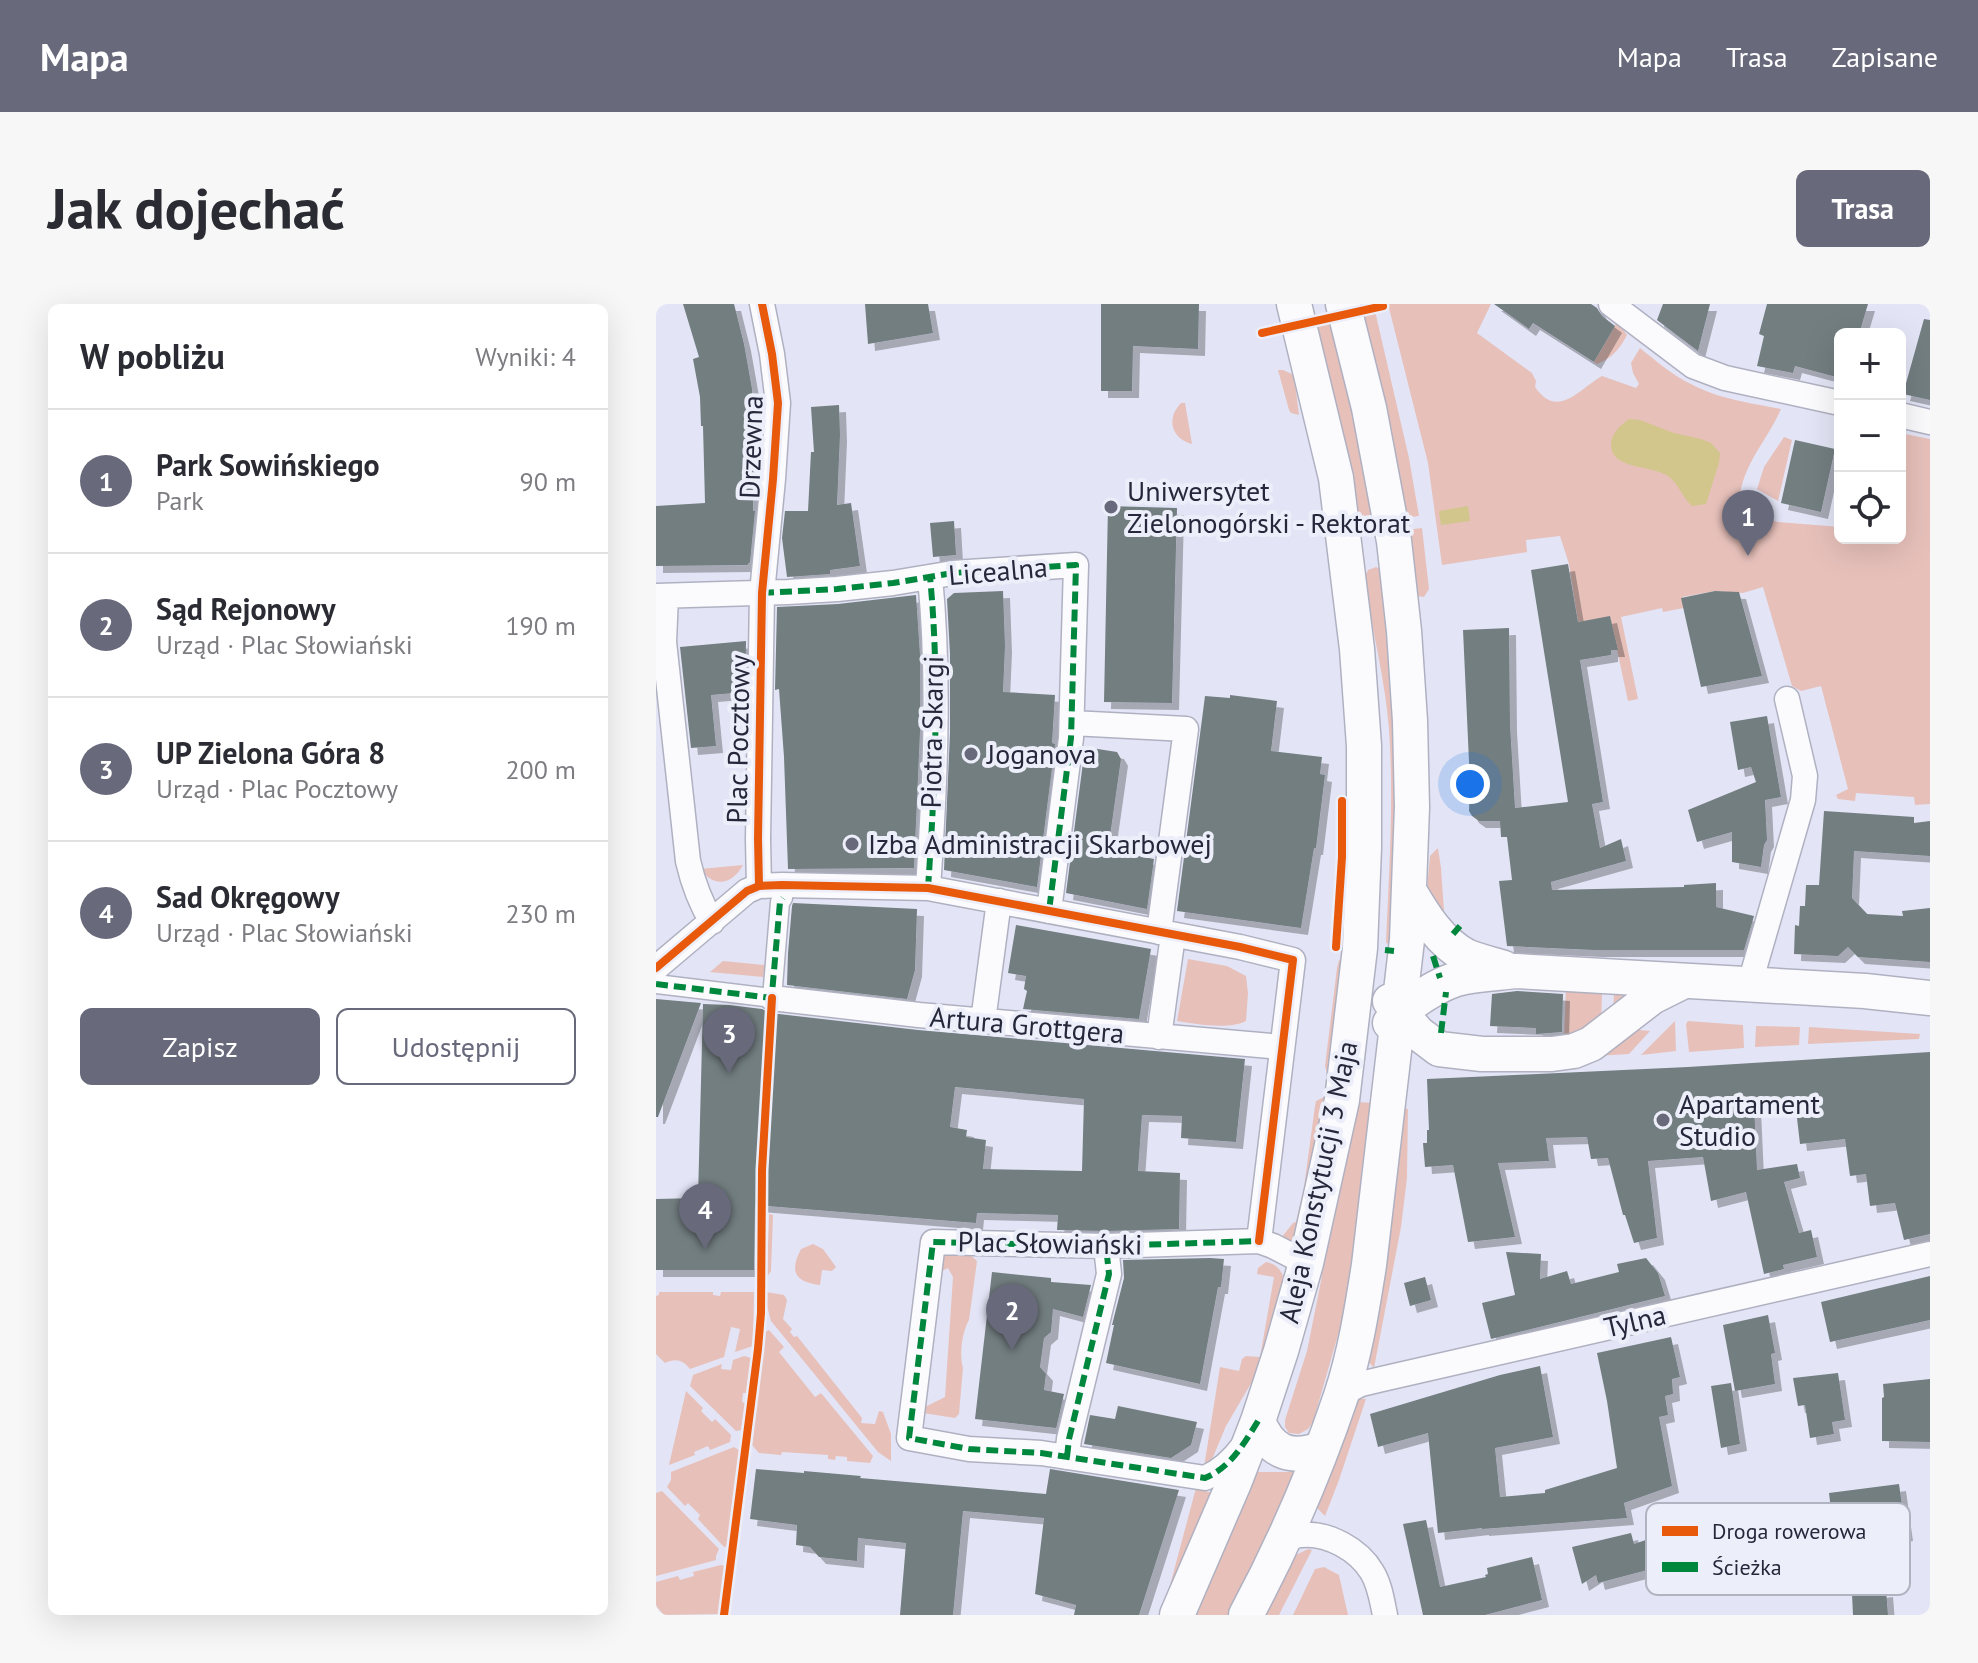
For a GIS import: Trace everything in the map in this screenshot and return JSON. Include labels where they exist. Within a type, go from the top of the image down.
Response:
[{"type":"main road","name":"Aleja Konstytucji 3 Maja","points":[[1177,1615],[1258,1421],[1306,1263],[1344,1085],[1360,948],[1364,746],[1357,649],[1336,478],[1294,304]]},
{"type":"main road","name":"Aleja Konstytucji 3 Maja","points":[[1246,1615],[1283,1541],[1321,1449],[1342,1394],[1361,1318],[1406,953],[1412,807],[1404,631],[1394,541],[1369,408],[1343,304]]},
{"type":"main road","points":[[1344,548],[1394,541]]},
{"type":"main road","points":[[1410,892],[1425,917],[1446,941],[1464,955],[1516,971]]},
{"type":"main road","points":[[1360,948],[1378,985],[1418,1033],[1439,1049],[1482,1054],[1574,1051],[1591,1044],[1652,997],[1684,981]]},
{"type":"main road","points":[[1344,1085],[1372,1043],[1399,1013],[1443,985],[1462,977],[1516,971],[1750,983],[1930,998]]},
{"type":"main road","points":[[1389,1092],[1413,1062],[1439,1049]]},
{"type":"main road","points":[[1258,1421],[1265,1438],[1289,1453],[1304,1455],[1321,1449]]},
{"type":"street","name":"Drzewna","points":[[762,304],[778,403],[762,593]]},
{"type":"street","points":[[1611,304],[1693,366],[1739,381],[1834,402]]},
{"type":"street","points":[[1906,416],[1930,422]]},
{"type":"street","name":"Licealna","points":[[762,593],[867,586],[966,572],[1076,565],[1072,723],[1049,911]]},
{"type":"street","name":"Piotra Skargi","points":[[928,888],[935,737],[930,577]]},
{"type":"street","name":"Plac Pocztowy","points":[[712,922],[693,885],[688,861],[661,596],[762,593],[759,886]]},
{"type":"street","points":[[1750,983],[1803,800],[1805,776],[1787,699]]},
{"type":"street","points":[[1072,723],[1186,729],[1159,1037]]},
{"type":"street","points":[[658,979],[712,922],[747,891],[759,886],[782,885],[928,888],[1240,947],[1293,960],[1259,1241]]},
{"type":"street","points":[[658,979],[772,998],[780,902],[783,898]]},
{"type":"street","points":[[986,1021],[999,901]]},
{"type":"street","name":"Artura Grottgera","points":[[772,998],[919,1015],[1282,1047]]},
{"type":"street","name":"Plac Słowiański","points":[[1258,1421],[1230,1462],[1205,1478],[1041,1453],[969,1449],[909,1438],[933,1242],[1106,1246],[1259,1241],[1306,1263]]},
{"type":"street","points":[[1067,1457],[1109,1274],[1106,1246]]},
{"type":"street","name":"Tylna","points":[[1342,1394],[1361,1384],[1930,1254]]},
{"type":"street","points":[[1283,1541],[1302,1535],[1320,1537],[1339,1541],[1357,1553],[1372,1571],[1385,1615]]},
{"type":"shaded area","points":[[1388,304],[1491,304],[1477,333],[1532,373],[1535,387],[1552,401],[1568,399],[1602,376],[1636,388],[1639,384],[1631,363],[1640,348],[1671,372],[1701,389],[1735,400],[1781,409],[1746,473],[1739,501],[1739,518],[1834,527],[1834,544],[1906,544],[1906,434],[1930,439],[1930,804],[1915,805],[1914,797],[1856,793],[1855,801],[1838,799],[1836,795],[1848,789],[1821,686],[1801,691],[1792,686],[1763,587],[1743,593],[1715,591],[1682,597],[1684,608],[1663,612],[1662,608],[1621,617],[1638,699],[1628,701],[1610,617],[1578,622],[1569,564],[1560,536],[1526,540],[1527,552],[1442,565],[1428,463]]},
{"type":"shaded area","points":[[1375,311],[1419,516],[1404,518],[1360,314]]},
{"type":"shaded area","points":[[1332,320],[1375,520],[1366,527],[1357,521],[1313,324]]},
{"type":"shaded area","points":[[1617,322],[1627,335],[1615,352],[1597,364],[1594,362]]},
{"type":"shaded area","points":[[1278,370],[1294,375],[1299,415],[1289,410]]},
{"type":"shaded area","points":[[1181,403],[1185,403],[1192,444],[1179,437],[1173,427],[1173,415]]},
{"type":"shaded area","points":[[1629,419],[1711,443],[1720,453],[1706,504],[1692,506],[1668,476],[1617,458],[1611,444],[1613,436]]},
{"type":"shaded area","points":[[1784,437],[1792,440],[1778,501],[1757,489],[1764,467]]},
{"type":"shaded area","points":[[1468,506],[1470,521],[1441,525],[1439,511]]},
{"type":"shaded area","points":[[1422,528],[1429,589],[1424,597],[1417,596],[1406,530]]},
{"type":"shaded area","points":[[1376,567],[1382,570],[1398,717],[1394,939],[1389,944],[1386,943],[1391,809],[1389,729],[1364,579],[1368,570]]},
{"type":"shaded area","points":[[1438,848],[1445,925],[1427,889],[1430,856]]},
{"type":"shaded area","points":[[743,865],[734,877],[723,882],[711,879],[700,869]]},
{"type":"shaded area","points":[[1188,959],[1227,966],[1246,976],[1246,1021],[1221,1026],[1177,1021]]},
{"type":"shaded area","points":[[1342,959],[1331,1074],[1327,1073],[1325,1066],[1337,968]]},
{"type":"shaded area","points":[[723,961],[765,965],[763,977],[710,972]]},
{"type":"shaded area","points":[[1650,984],[1613,1017],[1614,992],[1602,992],[1601,1027],[1564,1044],[1566,986]]},
{"type":"shaded area","points":[[1675,1021],[1676,1051],[1641,1055]]},
{"type":"shaded area","points":[[1688,1021],[1743,1025],[1744,1048],[1689,1052]]},
{"type":"shaded area","points":[[1756,1026],[1800,1027],[1799,1045],[1755,1047]]},
{"type":"shaded area","points":[[1809,1027],[1920,1034],[1919,1039],[1808,1044]]},
{"type":"shaded area","points":[[1628,1029],[1650,1031],[1629,1054],[1596,1056]]},
{"type":"shaded area","points":[[1328,1097],[1297,1242],[1281,1238],[1296,1222],[1316,1101]]},
{"type":"shaded area","points":[[1357,1102],[1374,1103],[1362,1168],[1355,1241],[1342,1321],[1313,1422],[1299,1434],[1289,1433],[1285,1420],[1307,1351],[1330,1221]]},
{"type":"shaded area","points":[[1402,1107],[1408,1109],[1407,1178],[1401,1227],[1374,1368],[1368,1361]]},
{"type":"shaded area","points":[[769,1214],[773,1215],[771,1271],[767,1277]]},
{"type":"shaded area","points":[[813,1244],[823,1249],[836,1267],[832,1271],[822,1270],[820,1285],[800,1278],[795,1270],[801,1249]]},
{"type":"shaded area","points":[[951,1250],[965,1250],[977,1261],[969,1320],[962,1344],[959,1414],[955,1418],[923,1413],[925,1407],[945,1397],[953,1277],[948,1268],[936,1274],[942,1256]]},
{"type":"shaded area","points":[[1266,1262],[1278,1268],[1285,1281],[1268,1347],[1213,1457],[1204,1467],[1220,1367],[1239,1371],[1246,1356],[1260,1357],[1274,1277],[1257,1274],[1258,1268]]},
{"type":"shaded area","points":[[659,1292],[713,1292],[713,1295],[720,1296],[721,1292],[754,1292],[753,1346],[735,1352],[740,1329],[731,1327],[724,1357],[690,1369],[679,1361],[665,1363],[656,1354],[656,1296]]},
{"type":"shaded area","points":[[766,1292],[784,1295],[787,1300],[783,1319],[792,1329],[790,1332],[797,1336],[862,1418],[861,1423],[875,1424],[879,1411],[883,1412],[891,1434],[891,1461],[878,1452],[771,1321]]},
{"type":"shaded area","points":[[769,1330],[784,1347],[779,1352],[815,1397],[821,1393],[873,1456],[870,1463],[847,1461],[847,1457],[828,1459],[828,1455],[759,1453],[752,1445],[765,1332]]},
{"type":"shaded area","points":[[744,1356],[751,1358],[746,1393],[743,1393],[742,1402],[745,1403],[741,1430],[736,1431],[690,1386],[693,1375],[722,1364],[721,1369],[731,1370],[733,1360]]},
{"type":"shaded area","points":[[686,1391],[712,1422],[715,1419],[731,1435],[730,1442],[710,1450],[708,1446],[669,1465]]},
{"type":"shaded area","points":[[1366,1399],[1325,1516],[1317,1508],[1316,1501],[1355,1401]]},
{"type":"shaded area","points":[[734,1447],[739,1450],[727,1546],[724,1547],[698,1519],[700,1515],[688,1503],[685,1506],[667,1487],[671,1472]]},
{"type":"shaded area","points":[[1255,1472],[1295,1472],[1230,1615],[1192,1615]]},
{"type":"shaded area","points":[[1196,1488],[1215,1494],[1164,1608]]},
{"type":"shaded area","points":[[662,1491],[719,1549],[716,1560],[656,1576],[656,1493]]},
{"type":"shaded area","points":[[1312,1550],[1279,1615],[1263,1615],[1294,1556]]},
{"type":"shaded area","points":[[725,1566],[719,1614],[664,1615],[656,1606],[656,1582],[678,1576],[680,1580],[694,1576],[693,1572]]},
{"type":"shaded area","points":[[1324,1567],[1339,1575],[1348,1615],[1293,1615],[1315,1569]]},
{"type":"building","points":[[683,304],[734,304],[744,344],[752,389],[755,511],[750,562],[747,565],[656,566],[656,506],[705,503],[703,426],[693,359],[699,357]]},
{"type":"building","points":[[865,304],[928,304],[933,333],[868,344]]},
{"type":"building","points":[[1101,304],[1199,304],[1198,349],[1133,346],[1132,391],[1101,391]]},
{"type":"building","points":[[1494,304],[1591,304],[1615,326],[1594,362],[1533,323],[1529,329]]},
{"type":"building","points":[[1663,304],[1710,304],[1698,351],[1657,320]]},
{"type":"building","points":[[1767,304],[1868,304],[1861,328],[1834,328],[1834,376],[1795,366],[1793,373],[1757,366],[1764,336],[1759,334]]},
{"type":"building","points":[[1924,319],[1930,320],[1930,400],[1906,395],[1906,383]]},
{"type":"building","points":[[839,405],[837,505],[851,503],[860,566],[830,570],[830,574],[787,577],[782,538],[785,511],[808,511],[811,452],[814,452],[811,407]]},
{"type":"building","points":[[1795,440],[1834,449],[1821,512],[1781,503]]},
{"type":"building","points":[[1108,506],[1177,508],[1172,703],[1104,702]]},
{"type":"building","points":[[954,521],[956,555],[933,557],[930,523]]},
{"type":"building","points":[[1568,564],[1578,622],[1610,616],[1618,650],[1611,650],[1611,655],[1580,660],[1603,802],[1592,804],[1600,848],[1621,839],[1626,861],[1551,882],[1552,890],[1684,887],[1716,883],[1716,907],[1754,916],[1744,950],[1595,950],[1507,946],[1499,881],[1512,880],[1507,837],[1501,837],[1500,821],[1479,821],[1469,811],[1463,630],[1509,628],[1515,808],[1568,802],[1531,570]]},
{"type":"building","points":[[1003,591],[1003,692],[1055,695],[1052,743],[1055,744],[1037,887],[944,870],[950,733],[947,599],[954,593]]},
{"type":"building","points":[[1715,591],[1739,592],[1762,676],[1701,687],[1681,598]]},
{"type":"building","points":[[916,595],[920,732],[914,868],[788,869],[784,757],[779,689],[775,690],[777,607]]},
{"type":"building","points":[[746,641],[745,692],[711,695],[716,746],[691,748],[680,647]]},
{"type":"building","points":[[1230,695],[1277,701],[1271,751],[1322,757],[1320,774],[1325,775],[1316,848],[1301,928],[1177,911],[1205,696],[1230,698]]},
{"type":"building","points":[[1767,716],[1781,797],[1765,800],[1767,840],[1761,867],[1732,862],[1732,832],[1697,842],[1688,810],[1756,782],[1751,767],[1738,770],[1730,722]]},
{"type":"building","points":[[1085,747],[1117,752],[1121,759],[1108,850],[1154,859],[1147,909],[1066,893]]},
{"type":"building","points":[[1824,811],[1914,817],[1914,823],[1930,821],[1930,856],[1854,851],[1852,898],[1867,914],[1903,916],[1902,911],[1930,908],[1930,962],[1858,957],[1848,947],[1838,956],[1794,954],[1795,925],[1799,926],[1800,906],[1805,906],[1806,885],[1819,885]]},
{"type":"building","points":[[793,903],[917,909],[915,970],[907,999],[787,985]]},
{"type":"building","points":[[1016,925],[1151,949],[1139,1019],[1023,1009],[1026,976],[1008,973]]},
{"type":"building","points":[[1517,991],[1563,994],[1562,1032],[1536,1034],[1536,1028],[1490,1026],[1492,994]]},
{"type":"building","points":[[656,999],[701,1003],[658,1117],[656,1117]]},
{"type":"building","points":[[703,1004],[918,1030],[1245,1059],[1236,1142],[1181,1138],[1182,1116],[1142,1115],[1138,1171],[1180,1173],[1179,1229],[1057,1230],[1058,1215],[977,1213],[976,1223],[755,1205],[754,1270],[656,1270],[656,1199],[698,1198]],"holes":[[[955,1087],[1084,1099],[1082,1171],[983,1169],[986,1140],[966,1137],[967,1130],[950,1127]]]},
{"type":"building","points":[[1930,1052],[1930,1234],[1904,1240],[1895,1203],[1870,1206],[1866,1174],[1850,1176],[1845,1139],[1800,1144],[1795,1101],[1754,1104],[1757,1170],[1797,1164],[1800,1178],[1784,1182],[1799,1233],[1811,1230],[1817,1257],[1783,1265],[1784,1269],[1764,1274],[1746,1192],[1711,1201],[1703,1157],[1648,1161],[1657,1238],[1634,1243],[1608,1158],[1591,1159],[1587,1137],[1546,1138],[1549,1161],[1498,1163],[1515,1237],[1468,1242],[1453,1165],[1425,1167],[1423,1143],[1427,1143],[1429,1130],[1427,1079]]},
{"type":"building","points":[[1506,1252],[1541,1254],[1540,1279],[1567,1271],[1571,1284],[1619,1272],[1617,1264],[1646,1258],[1658,1273],[1665,1296],[1491,1339],[1482,1303],[1515,1295]]},
{"type":"building","points":[[1224,1259],[1200,1384],[1106,1363],[1124,1278],[1123,1260]]},
{"type":"building","points":[[992,1272],[1091,1285],[1083,1317],[1053,1309],[1051,1332],[1044,1338],[1040,1367],[1046,1374],[1044,1390],[1064,1394],[1056,1429],[975,1419]]},
{"type":"building","points":[[1930,1276],[1930,1320],[1830,1342],[1821,1302]]},
{"type":"building","points":[[1425,1277],[1431,1300],[1410,1306],[1404,1283]]},
{"type":"building","points":[[1768,1315],[1775,1353],[1771,1354],[1775,1384],[1735,1391],[1723,1325]]},
{"type":"building","points":[[1671,1337],[1680,1377],[1672,1379],[1673,1394],[1665,1396],[1668,1415],[1659,1417],[1672,1486],[1624,1503],[1627,1518],[1438,1533],[1428,1433],[1378,1447],[1370,1414],[1540,1366],[1553,1437],[1495,1448],[1500,1497],[1545,1493],[1545,1490],[1617,1468],[1597,1353]]},
{"type":"building","points":[[1838,1373],[1845,1420],[1832,1422],[1834,1434],[1810,1438],[1805,1405],[1798,1406],[1793,1378]]},
{"type":"building","points":[[1930,1379],[1930,1442],[1882,1441],[1883,1384]]},
{"type":"building","points":[[1731,1383],[1740,1444],[1721,1448],[1711,1386]]},
{"type":"building","points":[[1118,1406],[1197,1422],[1191,1445],[1171,1458],[1084,1444],[1090,1415],[1115,1419]]},
{"type":"building","points":[[756,1469],[1046,1494],[1050,1469],[1179,1490],[1139,1615],[1074,1615],[1076,1605],[1035,1594],[1044,1518],[963,1511],[953,1615],[900,1615],[906,1543],[858,1538],[857,1561],[819,1557],[810,1547],[796,1545],[797,1525],[750,1519]]},
{"type":"building","points":[[1899,1484],[1902,1503],[1830,1503],[1829,1493]]},
{"type":"building","points":[[1426,1520],[1440,1587],[1486,1577],[1487,1568],[1532,1557],[1542,1600],[1485,1615],[1423,1615],[1403,1524]]},
{"type":"building","points":[[1631,1533],[1634,1544],[1646,1540],[1646,1570],[1598,1583],[1596,1575],[1582,1584],[1572,1547]]},
{"type":"building","points":[[1852,1595],[1886,1595],[1888,1615],[1853,1615]]},
{"type":"marked path","points":[[762,593],[837,589],[953,573],[1076,565],[1071,738],[1049,911]]},
{"type":"marked path","points":[[928,888],[935,732],[935,655],[930,577]]},
{"type":"marked path","points":[[771,1005],[780,902],[783,898]]},
{"type":"marked path","points":[[1453,934],[1460,926]]},
{"type":"marked path","points":[[1385,950],[1394,951]]},
{"type":"marked path","points":[[1433,956],[1440,978]]},
{"type":"marked path","points":[[656,984],[772,998]]},
{"type":"marked path","points":[[1441,1033],[1446,992]]},
{"type":"marked path","points":[[1258,1421],[1229,1461],[1205,1478],[1041,1453],[969,1449],[909,1438],[933,1242],[1106,1246],[1259,1241]]},
{"type":"marked path","points":[[1067,1457],[1109,1274],[1106,1246]]},
{"type":"cycle path","points":[[759,886],[762,593],[778,403],[762,304]]},
{"type":"cycle path","points":[[1262,333],[1383,306]]},
{"type":"cycle path","points":[[1336,947],[1342,801]]},
{"type":"cycle path","points":[[656,968],[747,891],[759,886],[782,885],[928,888],[1240,947],[1293,960],[1259,1241]]},
{"type":"cycle path","points":[[724,1615],[761,1313],[762,1170],[772,998]]},
{"type":"place","name":"Uniwersytet Zielonogórski - Rektorat","points":[[1111,507]]},
{"type":"place","name":"Park Sowińskiego","points":[[1748,556]]},
{"type":"place","name":"Joganova","points":[[971,754]]},
{"type":"place","name":"Izba Administracji Skarbowej","points":[[852,844]]},
{"type":"place","name":"UP Zielona Góra 8","points":[[729,1073]]},
{"type":"place","name":"Apartament Studio","points":[[1663,1120]]},
{"type":"place","name":"Sad Okręgowy","points":[[705,1249]]},
{"type":"place","name":"Sąd Rejonowy","points":[[1012,1350]]}]
